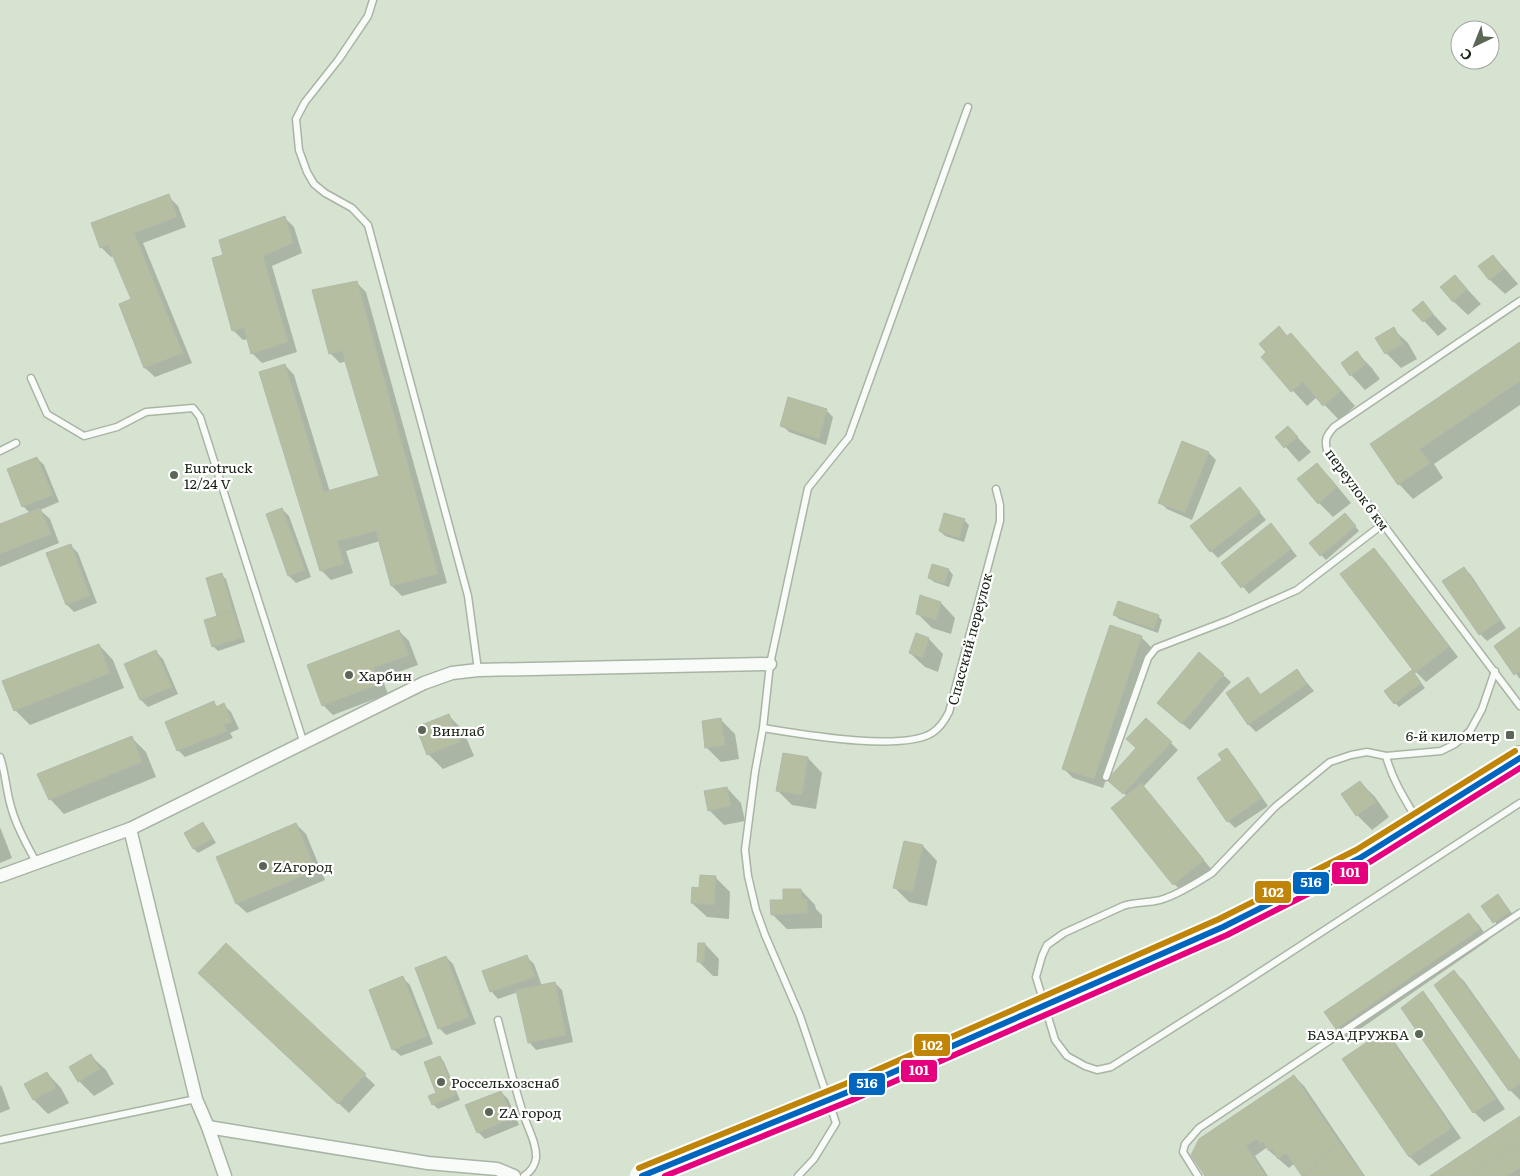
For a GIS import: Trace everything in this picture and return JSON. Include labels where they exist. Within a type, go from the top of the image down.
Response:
[{"type":"highway","points":[[642,1176],[848,1092],[1223,927],[1360,858],[1520,758]]},
{"type":"street","points":[[0,876],[130,829],[424,683],[452,674],[478,670],[770,664]]},
{"type":"street","points":[[130,829],[196,1099],[225,1176]]},
{"type":"street","points":[[208,1127],[428,1163],[497,1169],[514,1176]]},
{"type":"lane","points":[[373,0],[368,16],[305,102],[296,119],[299,150],[307,172],[314,184],[352,208],[368,225],[468,596],[478,670]]},
{"type":"lane","points":[[798,1176],[814,1159],[836,1123],[800,1016],[756,910],[748,876],[745,850],[763,728],[770,664],[808,488],[849,437],[968,107]]},
{"type":"lane","name":"переулок 6 км","points":[[1520,300],[1334,427],[1327,435],[1325,443],[1327,450],[1520,706]]},
{"type":"lane","points":[[31,378],[47,414],[84,436],[117,427],[146,412],[193,408],[200,417],[304,744]]},
{"type":"lane","points":[[0,451],[16,443]]},
{"type":"lane","name":"Спасский переулок","points":[[763,728],[861,741],[904,741],[933,733],[949,712],[1000,521],[1000,505],[996,490]]},
{"type":"lane","points":[[1106,777],[1148,658],[1156,648],[1229,620],[1297,590],[1383,524]]},
{"type":"lane","points":[[1495,672],[1474,724],[1470,731],[1455,744],[1440,751],[1386,756],[1367,752],[1330,762],[1275,806],[1212,873],[1166,898],[1156,901],[1133,902],[1123,906],[1064,933],[1047,945],[1036,977],[1055,1040],[1067,1056],[1085,1066],[1097,1070],[1111,1067],[1240,986],[1520,803]]},
{"type":"lane","points":[[1386,756],[1400,792],[1420,823]]},
{"type":"lane","points":[[0,757],[5,770],[11,808],[17,825],[36,862]]},
{"type":"lane","points":[[1198,1176],[1183,1152],[1185,1144],[1199,1128],[1520,913]]},
{"type":"lane","points":[[498,1020],[536,1156],[535,1165],[524,1176]]},
{"type":"lane","points":[[0,1140],[196,1099]]},
{"type":"building","points":[[169,194],[177,217],[134,233],[183,353],[144,368],[119,304],[131,299],[108,245],[100,248],[91,223]]},
{"type":"building","points":[[285,216],[293,243],[263,256],[288,342],[251,354],[244,328],[232,331],[212,258],[223,255],[219,240]]},
{"type":"building","points":[[1493,255],[1504,269],[1489,280],[1478,266]]},
{"type":"building","points":[[1455,275],[1467,289],[1453,302],[1440,287]]},
{"type":"building","points":[[357,281],[438,574],[391,586],[376,531],[337,541],[344,564],[320,571],[259,372],[285,364],[324,492],[379,476],[342,351],[329,354],[312,290]]},
{"type":"building","points":[[1423,301],[1433,314],[1423,322],[1412,310]]},
{"type":"building","points":[[1279,326],[1287,336],[1291,333],[1341,391],[1323,406],[1303,382],[1291,392],[1261,357],[1266,352],[1259,344]]},
{"type":"building","points":[[1394,327],[1403,344],[1385,354],[1375,338]]},
{"type":"building","points":[[1520,342],[1520,381],[1420,449],[1430,463],[1398,485],[1370,444]]},
{"type":"building","points":[[1357,351],[1366,364],[1350,376],[1341,363]]},
{"type":"building","points":[[788,397],[827,409],[819,439],[780,426]]},
{"type":"building","points":[[1288,426],[1298,437],[1284,448],[1275,437]]},
{"type":"building","points":[[1182,441],[1209,452],[1185,513],[1158,503]]},
{"type":"building","points":[[37,457],[53,495],[22,507],[7,469]]},
{"type":"building","points":[[1317,463],[1337,487],[1318,504],[1297,479]]},
{"type":"building","points":[[1240,487],[1260,512],[1210,552],[1190,526]]},
{"type":"building","points":[[40,508],[51,534],[0,554],[0,524]]},
{"type":"building","points":[[282,508],[305,570],[288,576],[266,514]]},
{"type":"building","points":[[944,513],[965,519],[959,538],[939,531]]},
{"type":"building","points":[[1345,513],[1356,526],[1320,556],[1309,543]]},
{"type":"building","points":[[1271,523],[1291,549],[1241,588],[1221,563]]},
{"type":"building","points":[[71,544],[90,596],[66,605],[46,553]]},
{"type":"building","points":[[1374,548],[1449,647],[1415,673],[1340,574]]},
{"type":"building","points":[[932,564],[949,569],[944,584],[928,578]]},
{"type":"building","points":[[1464,567],[1500,620],[1479,635],[1442,581]]},
{"type":"building","points":[[222,573],[233,611],[217,616],[206,578]]},
{"type":"building","points":[[920,595],[941,602],[936,620],[916,614]]},
{"type":"building","points":[[1118,601],[1159,615],[1154,629],[1113,615]]},
{"type":"building","points":[[233,611],[242,638],[212,647],[204,620]]},
{"type":"building","points":[[1110,625],[1142,636],[1094,779],[1062,769]]},
{"type":"building","points":[[1520,627],[1520,671],[1514,675],[1494,646]]},
{"type":"building","points":[[399,630],[409,655],[373,668],[379,684],[322,706],[307,665]]},
{"type":"building","points":[[916,633],[929,638],[923,658],[909,653]]},
{"type":"building","points":[[99,644],[110,673],[14,711],[2,681]]},
{"type":"building","points":[[156,650],[172,687],[140,700],[124,664]]},
{"type":"building","points":[[1199,652],[1224,674],[1182,724],[1157,703]]},
{"type":"building","points":[[1297,669],[1307,684],[1248,725],[1226,693],[1248,677],[1260,695]]},
{"type":"building","points":[[1412,670],[1421,683],[1394,704],[1384,691]]},
{"type":"building","points":[[214,701],[216,707],[224,703],[232,722],[224,725],[227,731],[177,751],[165,722]]},
{"type":"building","points":[[449,714],[460,742],[427,755],[416,727]]},
{"type":"building","points":[[721,718],[725,745],[705,748],[702,721]]},
{"type":"building","points":[[1146,718],[1172,742],[1123,794],[1107,780],[1136,748],[1126,739]]},
{"type":"building","points":[[132,736],[142,762],[49,800],[37,774]]},
{"type":"building","points":[[1227,748],[1262,798],[1227,822],[1197,778],[1222,760],[1218,754]]},
{"type":"building","points":[[783,753],[808,757],[802,795],[776,791]]},
{"type":"building","points":[[1360,781],[1376,802],[1356,816],[1341,794]]},
{"type":"building","points":[[1141,783],[1204,860],[1173,885],[1111,808]]},
{"type":"building","points":[[727,787],[731,806],[708,811],[704,791]]},
{"type":"building","points":[[203,822],[212,839],[193,849],[184,833]]},
{"type":"building","points":[[296,823],[316,870],[236,904],[216,857]]},
{"type":"building","points":[[904,841],[923,845],[913,892],[893,888]]},
{"type":"building","points":[[700,875],[716,876],[714,905],[691,903],[692,887],[699,888]]},
{"type":"building","points":[[783,889],[801,889],[802,898],[807,899],[808,913],[771,915],[770,900],[783,900]]},
{"type":"building","points":[[1498,894],[1510,912],[1493,923],[1481,906]]},
{"type":"building","points":[[1469,913],[1480,929],[1336,1029],[1324,1012]]},
{"type":"building","points":[[226,943],[366,1074],[338,1104],[198,973]]},
{"type":"building","points":[[698,943],[705,943],[704,962],[697,962]]},
{"type":"building","points":[[527,955],[535,977],[490,992],[482,971]]},
{"type":"building","points":[[446,956],[469,1017],[438,1029],[415,968]]},
{"type":"building","points":[[1454,970],[1520,1061],[1520,1084],[1509,1091],[1434,985]]},
{"type":"building","points":[[403,976],[427,1036],[392,1050],[369,990]]},
{"type":"building","points":[[555,982],[566,1035],[528,1043],[516,990]]},
{"type":"building","points":[[1423,991],[1496,1099],[1473,1113],[1401,1008]]},
{"type":"building","points":[[1385,1030],[1452,1128],[1409,1157],[1342,1059]]},
{"type":"building","points":[[91,1054],[100,1069],[78,1082],[69,1067]]},
{"type":"building","points":[[440,1056],[456,1095],[432,1105],[428,1096],[436,1093],[424,1062]]},
{"type":"building","points":[[47,1072],[56,1088],[33,1100],[24,1084]]},
{"type":"building","points":[[1294,1075],[1340,1143],[1315,1160],[1319,1165],[1302,1176],[1286,1153],[1278,1159],[1272,1149],[1269,1151],[1263,1142],[1260,1144],[1257,1139],[1246,1146],[1266,1176],[1205,1176],[1191,1155],[1199,1139]]},
{"type":"building","name":"ZA город","points":[[501,1091],[513,1118],[477,1133],[465,1105]]},
{"type":"building","points":[[1520,1116],[1520,1142],[1469,1176],[1430,1176]]},
{"type":"building","points":[[1520,1142],[1520,1168],[1507,1176],[1469,1176]]},
{"type":"building","points":[[1340,1143],[1364,1176],[1302,1176],[1319,1165],[1315,1160]]},
{"type":"transit line","name":"102","points":[[639,1168],[845,1084],[1219,919],[1356,850],[1515,751]]},
{"type":"transit line","name":"516","points":[[642,1176],[848,1092],[1223,927],[1360,858],[1520,758]]},
{"type":"transit line","name":"101","points":[[665,1176],[852,1100],[1227,935],[1365,865],[1520,768]]},
{"type":"place","name":"Eurotruck 12/24 V","points":[[174,475]]},
{"type":"place","name":"Харбин","points":[[349,675]]},
{"type":"place","name":"Винлаб","points":[[422,730]]},
{"type":"place","name":"6-й километр","points":[[1510,735]]},
{"type":"place","name":"ZAгород","points":[[263,866]]},
{"type":"place","name":"БАЗА ДРУЖБА","points":[[1419,1034]]},
{"type":"place","name":"Россельхозснаб","points":[[441,1082]]},
{"type":"place","name":"ZA город","points":[[489,1112]]}]
